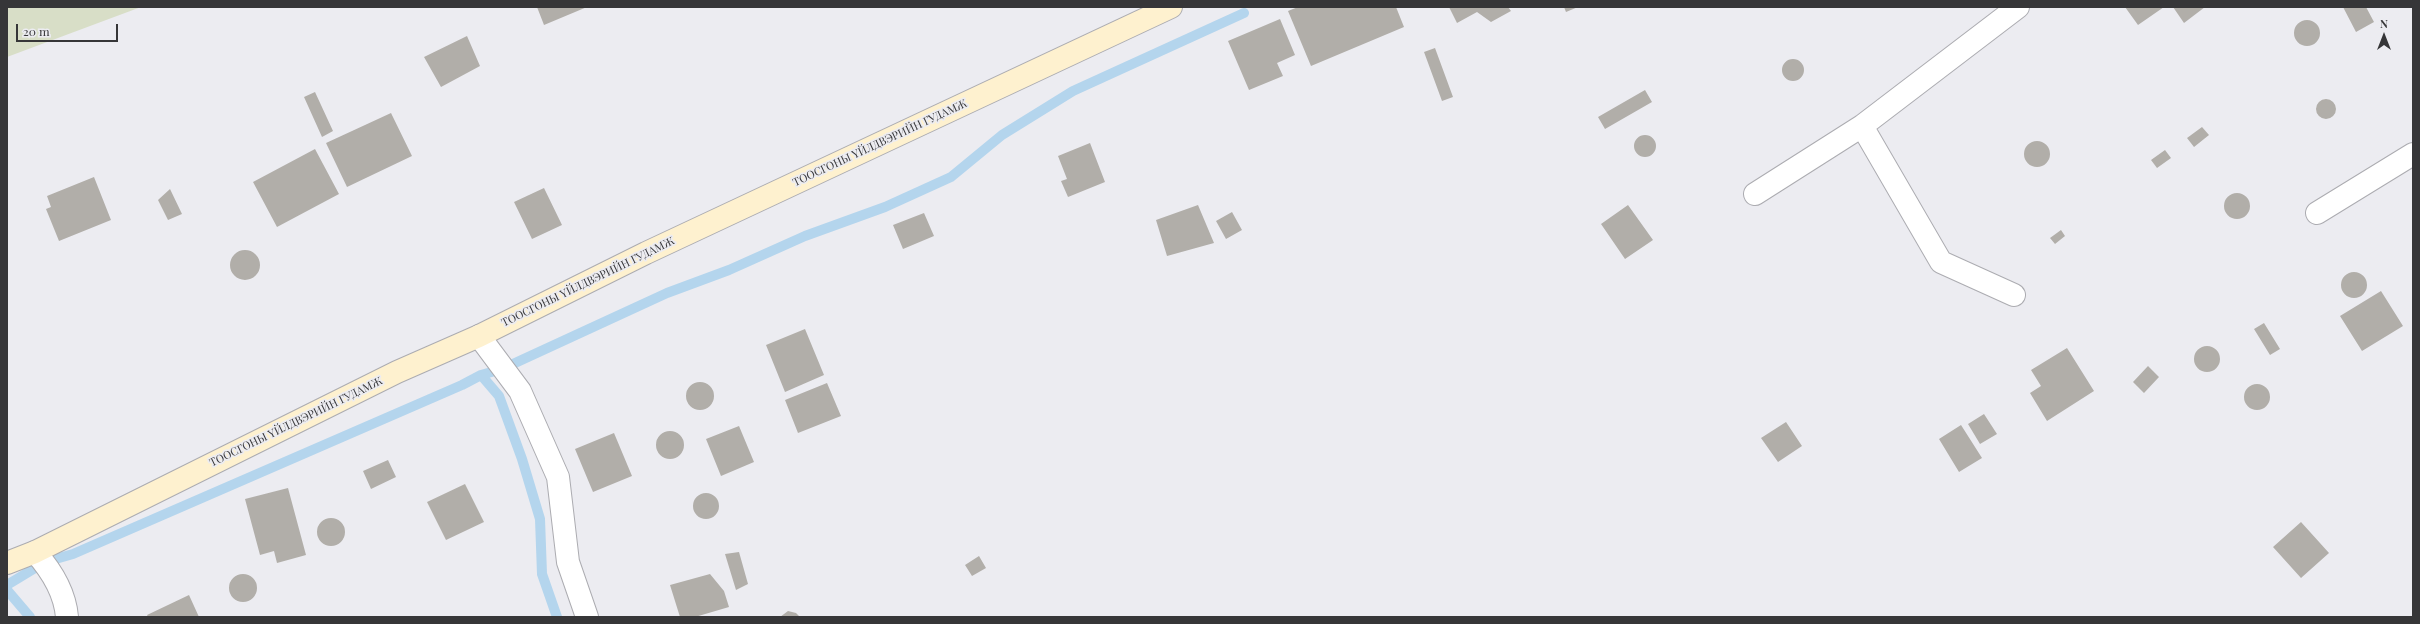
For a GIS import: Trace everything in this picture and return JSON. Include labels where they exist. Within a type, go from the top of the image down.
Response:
[{"type":"main road","name":"ТООСГОНЫ ҮЙЛДВЭРИЙН ГУДАМЖ","points":[[7,563],[35,552],[397,372],[479,336],[646,253],[1171,7]]},
{"type":"street","points":[[1756,194],[1862,126],[2018,7]]},
{"type":"street","points":[[1862,126],[1941,262],[2014,295]]},
{"type":"street","points":[[2317,213],[2413,154]]},
{"type":"street","points":[[479,336],[520,391],[558,477],[568,562],[587,617]]},
{"type":"street","points":[[35,552],[45,562],[65,600],[67,617]]},
{"type":"green space","points":[[7,7],[141,7],[7,57]]},
{"type":"building","points":[[537,7],[587,7],[544,25]]},
{"type":"building","points":[[1298,7],[1396,7],[1404,27],[1311,66],[1288,11]]},
{"type":"building","points":[[1449,7],[1508,7],[1511,11],[1491,22],[1477,12],[1457,23]]},
{"type":"building","points":[[1564,7],[1578,7],[1566,12]]},
{"type":"building","points":[[2125,7],[2164,7],[2138,25]]},
{"type":"building","points":[[2173,7],[2205,7],[2184,23]]},
{"type":"building","points":[[2343,7],[2366,7],[2374,22],[2356,32]]},
{"type":"building","points":[[1280,19],[1295,55],[1277,63],[1283,76],[1249,90],[1228,41]]},
{"type":"building","points":[[2307,20],[2316,24],[2320,33],[2316,42],[2307,46],[2298,42],[2294,33],[2298,24]]},
{"type":"building","points":[[467,36],[480,66],[441,87],[424,57]]},
{"type":"building","points":[[1435,48],[1453,97],[1442,101],[1424,52]]},
{"type":"building","points":[[1793,59],[1801,62],[1804,70],[1801,78],[1793,81],[1785,78],[1782,70],[1785,62]]},
{"type":"building","points":[[1645,90],[1652,102],[1605,129],[1598,117]]},
{"type":"building","points":[[315,92],[333,131],[322,137],[304,97]]},
{"type":"building","points":[[2326,99],[2333,102],[2336,109],[2333,116],[2326,119],[2319,116],[2316,109],[2319,102]]},
{"type":"building","points":[[391,113],[412,156],[347,187],[326,143]]},
{"type":"building","points":[[2202,127],[2209,135],[2194,147],[2187,138]]},
{"type":"building","points":[[1645,135],[1653,138],[1656,146],[1653,154],[1645,157],[1637,154],[1634,146],[1637,138]]},
{"type":"building","points":[[2037,141],[2046,145],[2050,154],[2046,163],[2037,167],[2028,163],[2024,154],[2028,145]]},
{"type":"building","points":[[1090,143],[1105,182],[1068,197],[1061,181],[1067,179],[1058,156]]},
{"type":"building","points":[[315,149],[339,194],[277,227],[253,182]]},
{"type":"building","points":[[2165,150],[2171,158],[2157,168],[2151,160]]},
{"type":"building","points":[[94,177],[111,220],[59,241],[46,209],[51,207],[47,196]]},
{"type":"building","points":[[544,188],[562,225],[532,239],[514,202]]},
{"type":"building","points":[[170,189],[182,214],[168,220],[158,200]]},
{"type":"building","points":[[2237,193],[2246,197],[2250,206],[2246,215],[2237,219],[2228,215],[2224,206],[2228,197]]},
{"type":"building","points":[[1198,205],[1214,243],[1167,256],[1156,220]]},
{"type":"building","points":[[1628,205],[1653,240],[1625,259],[1601,224]]},
{"type":"building","points":[[1232,212],[1242,230],[1226,239],[1216,221]]},
{"type":"building","points":[[924,213],[934,236],[903,249],[893,225]]},
{"type":"building","points":[[2061,230],[2065,236],[2055,244],[2050,238]]},
{"type":"building","points":[[245,250],[255,255],[260,265],[255,275],[245,280],[235,275],[230,265],[235,255]]},
{"type":"building","points":[[2354,272],[2363,276],[2367,285],[2363,294],[2354,298],[2345,294],[2341,285],[2345,276]]},
{"type":"building","points":[[2381,291],[2403,326],[2362,351],[2340,316]]},
{"type":"building","points":[[2264,323],[2280,349],[2270,355],[2254,329]]},
{"type":"building","points":[[805,329],[824,375],[785,392],[766,345]]},
{"type":"building","points":[[2207,346],[2216,350],[2220,359],[2216,368],[2207,372],[2198,368],[2194,359],[2198,350]]},
{"type":"building","points":[[2067,348],[2094,391],[2047,421],[2030,393],[2041,386],[2031,370]]},
{"type":"building","points":[[2148,366],[2159,377],[2144,393],[2133,382]]},
{"type":"building","points":[[700,382],[710,386],[714,396],[710,406],[700,410],[690,406],[686,396],[690,386]]},
{"type":"building","points":[[827,383],[841,416],[798,433],[785,400]]},
{"type":"building","points":[[2257,384],[2266,388],[2270,397],[2266,406],[2257,410],[2248,406],[2244,397],[2248,388]]},
{"type":"building","points":[[1984,414],[1997,434],[1980,444],[1968,424]]},
{"type":"building","points":[[1786,422],[1802,446],[1778,462],[1761,438]]},
{"type":"building","points":[[1961,425],[1982,458],[1959,472],[1939,439]]},
{"type":"building","points":[[739,426],[754,462],[721,476],[706,439]]},
{"type":"building","points":[[670,431],[680,435],[684,445],[680,455],[670,459],[660,455],[656,445],[660,435]]},
{"type":"building","points":[[614,433],[632,476],[593,492],[575,449]]},
{"type":"building","points":[[388,460],[396,477],[371,489],[363,471]]},
{"type":"building","points":[[465,484],[484,522],[446,540],[427,502]]},
{"type":"building","points":[[288,488],[306,555],[277,563],[274,551],[260,555],[245,499]]},
{"type":"building","points":[[706,493],[715,497],[719,506],[715,515],[706,519],[697,515],[693,506],[697,497]]},
{"type":"building","points":[[331,518],[341,522],[345,532],[341,542],[331,546],[321,542],[317,532],[321,522]]},
{"type":"building","points":[[2301,522],[2329,553],[2301,578],[2273,547]]},
{"type":"building","points":[[739,552],[748,584],[736,590],[725,554]]},
{"type":"building","points":[[979,556],[986,568],[972,576],[965,565]]},
{"type":"building","points":[[243,574],[253,578],[257,588],[253,598],[243,602],[233,598],[229,588],[233,578]]},
{"type":"building","points":[[710,574],[724,591],[729,607],[695,617],[680,617],[670,585]]},
{"type":"building","points":[[189,595],[199,617],[148,617],[147,615]]},
{"type":"building","points":[[788,611],[796,613],[800,617],[780,617]]},
{"type":"waterway","points":[[7,585],[45,562],[73,554],[462,385],[481,375],[502,369],[667,293],[729,270],[805,236],[885,207],[951,177],[1002,135],[1073,91],[1244,13]]},
{"type":"waterway","points":[[481,375],[499,396],[522,459],[540,519],[542,574],[557,617]]},
{"type":"waterway","points":[[7,590],[30,617]]}]
